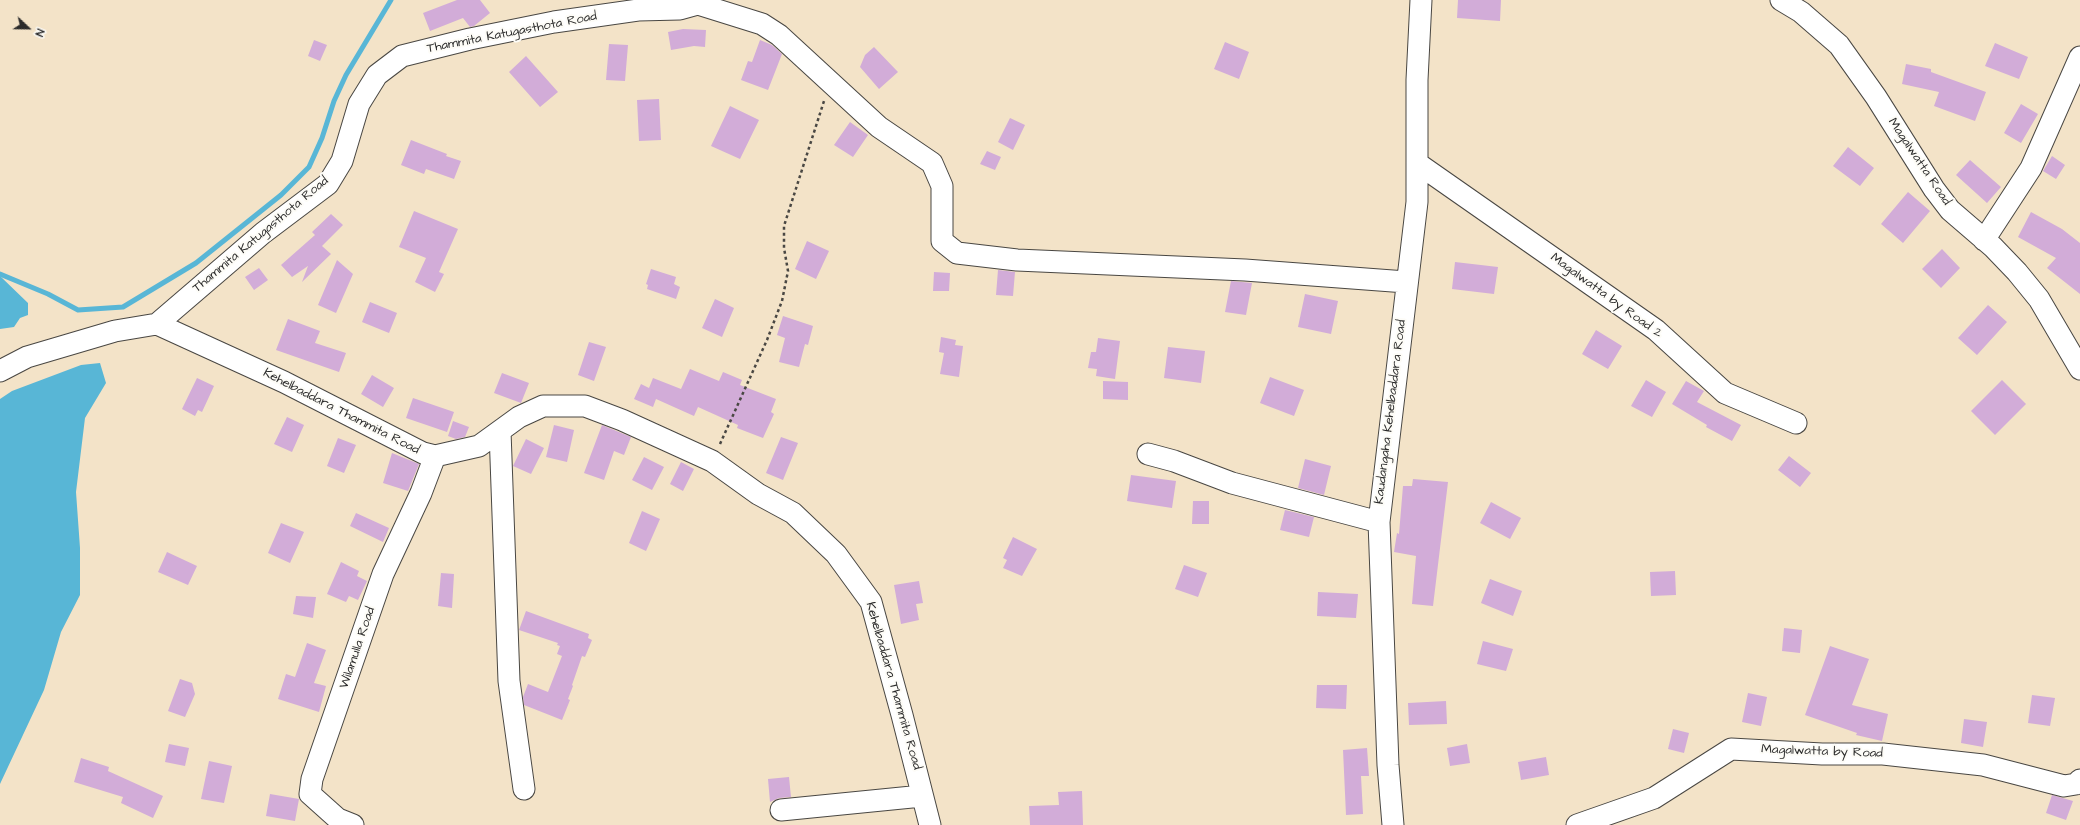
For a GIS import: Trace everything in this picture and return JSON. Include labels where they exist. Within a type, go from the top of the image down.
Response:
[{"type":"street","name":"Kaudangaha Kehelbaddara Road","points":[[1393,825],[1388,765],[1379,522],[1406,282],[1417,202],[1417,80],[1421,0]]},
{"type":"street","name":"Magalwatta Road","points":[[1781,0],[1801,12],[1839,45],[1876,97],[1934,189],[1950,210],[2017,272],[2039,299],[2080,369]]},
{"type":"street","points":[[700,2],[762,24],[785,40],[879,127],[932,163],[942,186],[942,241],[958,253],[1017,260],[1245,270],[1406,282]]},
{"type":"street","name":"Thammita Katugasthota Road","points":[[157,324],[262,233],[328,184],[342,161],[359,104],[377,75],[402,56],[470,39],[554,22],[638,10],[680,9],[700,2]]},
{"type":"street","points":[[1984,240],[2031,168],[2080,57]]},
{"type":"street","name":"Magalwatta by Road 2","points":[[1417,163],[1656,330],[1725,393],[1796,423]]},
{"type":"street","points":[[0,371],[27,357],[115,331],[157,324]]},
{"type":"street","name":"Kehelbaddara Thammita Road","points":[[157,324],[284,382],[401,443],[423,453],[435,456],[479,446],[519,417],[543,406],[585,406],[622,420],[712,461],[758,494],[792,513],[836,554],[871,602],[930,825]]},
{"type":"street","points":[[500,431],[509,681],[524,789]]},
{"type":"street","points":[[1148,454],[1174,461],[1232,483],[1379,522]]},
{"type":"street","name":"Wilamulla Road","points":[[353,825],[338,819],[310,794],[312,780],[383,574],[421,493],[435,456]]},
{"type":"street","name":"Magalwatta by Road","points":[[1577,825],[1654,798],[1731,749],[1822,754],[1883,754],[1983,765],[2064,786],[2076,784],[2080,780]]},
{"type":"street","points":[[781,810],[922,796]]},
{"type":"path","points":[[712,461],[761,354],[782,301],[788,271],[784,248],[784,226],[830,82]]},
{"type":"water","points":[[0,276],[28,303],[28,315],[20,318],[14,327],[0,329]]},
{"type":"water","points":[[100,363],[106,383],[85,418],[76,492],[80,548],[80,595],[61,632],[44,690],[0,784],[0,399],[12,391],[81,365]]},
{"type":"building","points":[[457,0],[480,0],[490,13],[474,26],[470,27],[463,18],[430,31],[423,13]]},
{"type":"building","points":[[1458,0],[1501,0],[1500,21],[1457,18]]},
{"type":"building","points":[[683,29],[706,30],[705,47],[694,46],[671,50],[668,32]]},
{"type":"building","points":[[314,40],[327,45],[320,61],[308,56]]},
{"type":"building","points":[[760,40],[772,45],[782,54],[768,90],[741,80],[748,61],[752,62]]},
{"type":"building","points":[[1225,42],[1249,52],[1239,79],[1214,69]]},
{"type":"building","points":[[1995,43],[2028,57],[2019,79],[1985,66]]},
{"type":"building","points":[[609,44],[628,45],[625,81],[606,80]]},
{"type":"building","points":[[874,47],[898,72],[879,89],[860,67],[865,55]]},
{"type":"building","points":[[526,56],[558,92],[540,107],[509,72]]},
{"type":"building","points":[[1906,64],[1931,69],[1931,72],[1986,92],[1975,121],[1934,106],[1939,92],[1902,84]]},
{"type":"building","points":[[659,99],[661,140],[639,141],[637,100]]},
{"type":"building","points":[[2021,104],[2038,114],[2021,143],[2004,133]]},
{"type":"building","points":[[730,106],[759,120],[740,159],[711,146]]},
{"type":"building","points":[[1010,118],[1025,125],[1013,150],[998,142]]},
{"type":"building","points":[[850,122],[868,135],[853,157],[834,145]]},
{"type":"building","points":[[411,140],[461,161],[454,179],[426,169],[424,174],[401,165]]},
{"type":"building","points":[[1848,147],[1874,168],[1860,186],[1833,166]]},
{"type":"building","points":[[987,151],[1001,157],[995,170],[980,164]]},
{"type":"building","points":[[2052,156],[2065,165],[2056,179],[2043,171]]},
{"type":"building","points":[[1970,160],[2001,187],[1987,203],[1956,175]]},
{"type":"building","points":[[1908,192],[1930,211],[1903,243],[1881,224]]},
{"type":"building","points":[[414,211],[458,229],[439,272],[444,274],[435,292],[415,282],[426,258],[399,247]]},
{"type":"building","points":[[2031,212],[2062,229],[2080,243],[2080,294],[2047,268],[2056,258],[2018,237]]},
{"type":"building","points":[[331,214],[343,225],[322,246],[331,254],[302,282],[308,266],[292,277],[281,265],[315,235],[312,232]]},
{"type":"building","points":[[807,241],[829,251],[816,279],[795,269]]},
{"type":"building","points":[[1942,249],[1960,268],[1941,288],[1922,269]]},
{"type":"building","points":[[337,260],[353,274],[336,313],[318,305]]},
{"type":"building","points":[[1455,262],[1498,267],[1494,294],[1452,289]]},
{"type":"building","points":[[259,268],[268,280],[254,290],[245,277]]},
{"type":"building","points":[[651,269],[676,277],[674,284],[680,287],[676,299],[647,289],[648,285],[646,284]]},
{"type":"building","points":[[998,270],[1015,272],[1013,296],[996,295]]},
{"type":"building","points":[[934,272],[950,273],[949,291],[933,291]]},
{"type":"building","points":[[1231,281],[1252,283],[1246,315],[1225,312]]},
{"type":"building","points":[[1305,294],[1338,301],[1331,334],[1298,327]]},
{"type":"building","points":[[715,299],[734,308],[722,337],[702,328]]},
{"type":"building","points":[[370,302],[397,313],[389,333],[362,322]]},
{"type":"building","points":[[1988,305],[2007,322],[1977,355],[1958,338]]},
{"type":"building","points":[[783,316],[813,326],[808,345],[805,344],[799,367],[779,362],[785,338],[777,335]]},
{"type":"building","points":[[288,319],[320,331],[315,343],[346,353],[339,372],[276,350]]},
{"type":"building","points":[[1596,330],[1622,346],[1608,369],[1582,354]]},
{"type":"building","points":[[941,337],[956,340],[955,345],[963,346],[959,377],[940,374],[944,353],[939,352]]},
{"type":"building","points":[[1098,338],[1120,341],[1115,379],[1096,376],[1097,369],[1088,368],[1091,352],[1096,352]]},
{"type":"building","points":[[589,342],[606,347],[594,381],[578,375]]},
{"type":"building","points":[[1168,347],[1205,351],[1201,383],[1164,378]]},
{"type":"building","points":[[690,369],[719,381],[723,372],[742,380],[740,385],[776,399],[771,412],[774,414],[763,438],[737,428],[738,425],[698,407],[694,416],[656,399],[653,407],[634,399],[641,384],[649,388],[653,378],[681,389]]},
{"type":"building","points":[[502,373],[529,383],[521,403],[494,393]]},
{"type":"building","points":[[372,375],[394,388],[383,407],[361,394]]},
{"type":"building","points":[[1270,377],[1304,390],[1294,416],[1260,403]]},
{"type":"building","points":[[197,378],[214,386],[202,412],[198,410],[195,416],[182,409]]},
{"type":"building","points":[[1646,380],[1666,392],[1652,417],[1631,406]]},
{"type":"building","points":[[2002,380],[2026,404],[1995,435],[1971,411]]},
{"type":"building","points":[[1103,381],[1128,382],[1128,400],[1103,399]]},
{"type":"building","points":[[1686,381],[1704,391],[1697,402],[1741,425],[1732,441],[1706,427],[1707,425],[1672,404]]},
{"type":"building","points":[[413,398],[454,412],[447,432],[406,418]]},
{"type":"building","points":[[287,417],[304,425],[292,452],[274,444]]},
{"type":"building","points":[[453,421],[469,427],[465,437],[456,439],[448,436]]},
{"type":"building","points":[[554,425],[574,430],[567,462],[546,457]]},
{"type":"building","points":[[602,425],[631,437],[624,455],[614,451],[604,480],[584,473]]},
{"type":"building","points":[[781,437],[798,443],[783,480],[766,473]]},
{"type":"building","points":[[338,438],[356,445],[344,473],[327,466]]},
{"type":"building","points":[[526,439],[544,448],[531,474],[513,466]]},
{"type":"building","points":[[392,453],[419,464],[408,491],[383,483]]},
{"type":"building","points":[[1789,456],[1811,473],[1800,487],[1778,470]]},
{"type":"building","points":[[644,457],[664,467],[652,490],[632,480]]},
{"type":"building","points":[[1305,459],[1331,466],[1324,495],[1298,488]]},
{"type":"building","points":[[681,462],[694,469],[683,491],[670,484]]},
{"type":"building","points":[[1131,475],[1176,481],[1172,508],[1127,501]]},
{"type":"building","points":[[1413,479],[1448,482],[1433,606],[1412,604],[1416,556],[1394,552],[1397,533],[1399,534],[1403,486],[1412,486]]},
{"type":"building","points":[[1193,501],[1209,501],[1209,524],[1192,524]]},
{"type":"building","points":[[1491,502],[1521,518],[1510,539],[1480,523]]},
{"type":"building","points":[[1285,510],[1314,517],[1309,537],[1280,530]]},
{"type":"building","points":[[642,511],[660,519],[646,551],[629,543]]},
{"type":"building","points":[[356,513],[389,528],[383,542],[350,526]]},
{"type":"building","points":[[281,523],[304,532],[290,563],[268,553]]},
{"type":"building","points":[[1013,537],[1037,549],[1022,576],[1003,568],[1007,560],[1003,558]]},
{"type":"building","points":[[167,552],[197,566],[188,585],[158,572]]},
{"type":"building","points":[[341,562],[359,571],[357,576],[367,581],[358,600],[349,596],[346,602],[327,594]]},
{"type":"building","points":[[1184,565],[1207,573],[1198,597],[1175,589]]},
{"type":"building","points":[[1675,571],[1676,595],[1651,596],[1650,572]]},
{"type":"building","points":[[441,573],[454,574],[452,608],[438,606]]},
{"type":"building","points":[[1490,579],[1522,591],[1513,616],[1481,603]]},
{"type":"building","points":[[919,581],[923,603],[916,604],[919,620],[901,624],[894,585]]},
{"type":"building","points":[[1318,592],[1358,594],[1356,618],[1317,616]]},
{"type":"building","points":[[296,596],[316,597],[313,618],[293,614]]},
{"type":"building","points":[[526,611],[589,634],[588,638],[592,640],[585,657],[582,656],[568,699],[570,700],[562,720],[524,705],[523,697],[528,684],[548,692],[562,656],[557,654],[560,646],[557,645],[558,643],[519,630]]},
{"type":"building","points":[[1784,628],[1802,630],[1800,653],[1782,651]]},
{"type":"building","points":[[1483,641],[1513,649],[1506,671],[1477,664]]},
{"type":"building","points":[[307,643],[326,650],[314,683],[326,686],[319,712],[278,699],[286,674],[295,677]]},
{"type":"building","points":[[1830,646],[1869,659],[1852,705],[1888,714],[1882,741],[1856,735],[1857,733],[1805,715]]},
{"type":"building","points":[[180,679],[192,683],[195,694],[185,717],[168,711]]},
{"type":"building","points":[[1317,685],[1347,685],[1346,709],[1316,708]]},
{"type":"building","points":[[1748,693],[1767,697],[1761,726],[1742,722]]},
{"type":"building","points":[[2032,695],[2055,698],[2050,726],[2028,723]]},
{"type":"building","points":[[1446,701],[1447,724],[1409,725],[1408,703]]},
{"type":"building","points":[[1964,719],[1987,722],[1983,747],[1961,743]]},
{"type":"building","points":[[1673,729],[1689,733],[1684,753],[1668,749]]},
{"type":"building","points":[[169,744],[189,748],[185,766],[165,762]]},
{"type":"building","points":[[1467,744],[1470,763],[1450,766],[1447,748]]},
{"type":"building","points":[[1367,748],[1369,776],[1361,776],[1363,814],[1346,815],[1343,750]]},
{"type":"building","points":[[1546,757],[1549,775],[1521,780],[1518,762]]},
{"type":"building","points":[[81,758],[109,767],[108,771],[163,796],[153,818],[121,803],[123,797],[74,782]]},
{"type":"building","points":[[209,761],[232,766],[224,803],[201,799]]},
{"type":"building","points":[[789,777],[791,797],[779,798],[770,802],[768,779]]},
{"type":"building","points":[[1082,791],[1083,825],[1030,825],[1029,806],[1059,805],[1058,792]]},
{"type":"building","points":[[270,794],[299,799],[295,821],[266,816]]},
{"type":"building","points":[[2052,795],[2073,801],[2066,820],[2046,813]]},
{"type":"waterway","points":[[0,274],[48,294],[78,310],[123,307],[196,263],[281,195],[309,167],[322,138],[334,101],[346,75],[391,0]]}]
